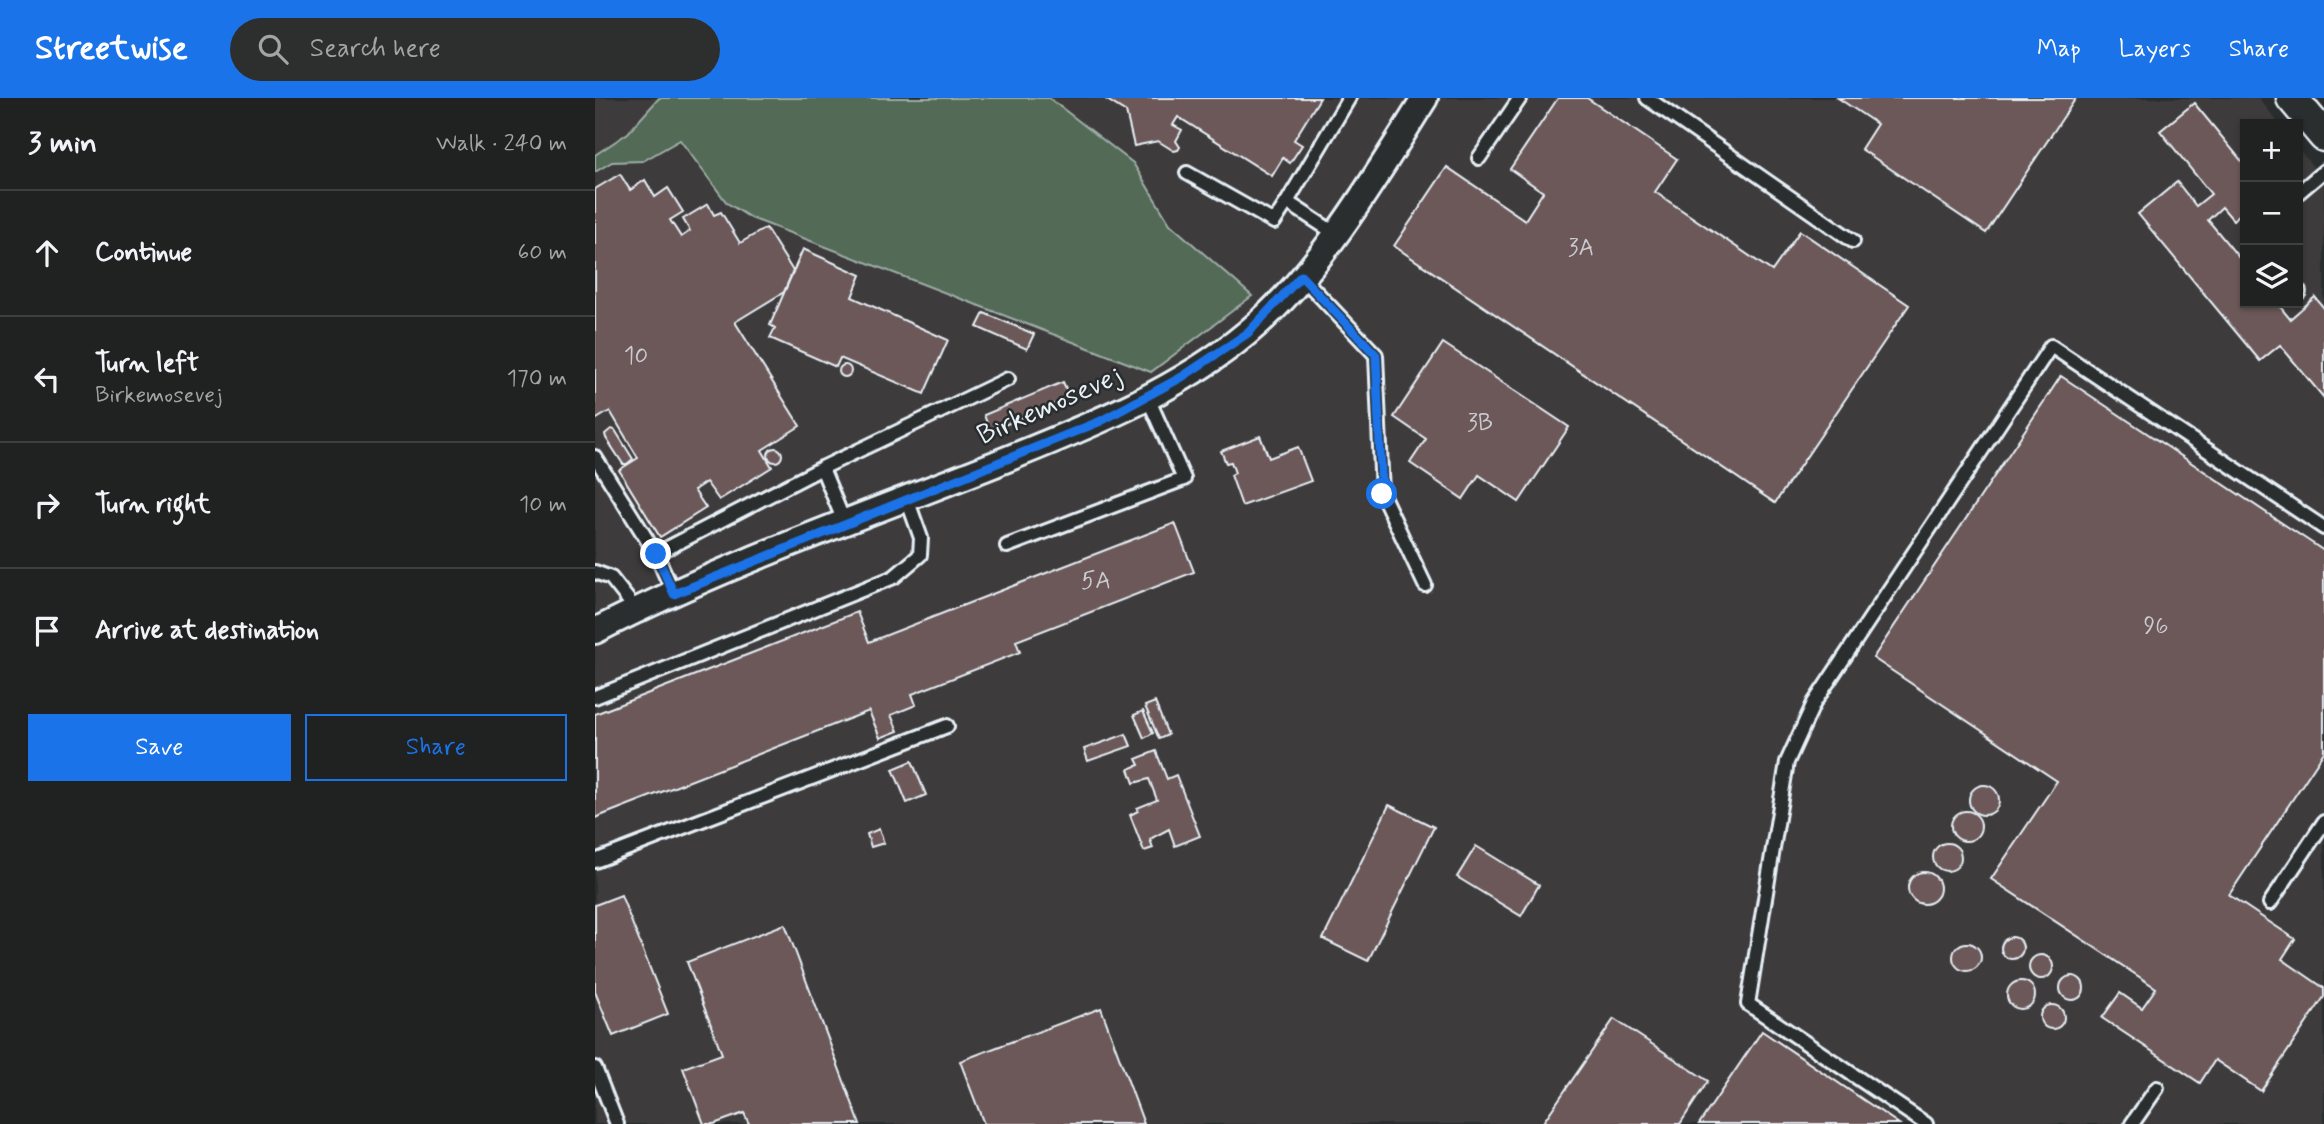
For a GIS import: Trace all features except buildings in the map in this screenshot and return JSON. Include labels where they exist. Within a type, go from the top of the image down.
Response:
[{"type":"street","name":"Birkemosevej","points":[[595,631],[674,594],[1101,421],[1182,377],[1248,333],[1301,276],[1354,211],[1425,98]]},
{"type":"street","points":[[2292,98],[2324,136]]},
{"type":"lane","points":[[1187,173],[1274,222],[1349,98]]},
{"type":"lane","points":[[1479,158],[1520,98]]},
{"type":"lane","points":[[1647,98],[1853,241]]},
{"type":"lane","points":[[2303,189],[2324,172]]},
{"type":"lane","points":[[1287,202],[1336,234]]},
{"type":"lane","points":[[1301,276],[1376,355],[1382,494],[1425,585]]},
{"type":"lane","points":[[1926,1124],[1748,1004],[1756,950],[1787,762],[1814,702],[2051,346],[2324,528]]},
{"type":"lane","points":[[656,554],[823,468],[1007,379]]},
{"type":"lane","points":[[1007,546],[1184,479],[1147,396]]},
{"type":"lane","points":[[595,457],[656,554],[674,594]]},
{"type":"lane","points":[[823,468],[845,524]]},
{"type":"lane","points":[[595,697],[894,578],[920,555],[921,538],[907,499]]},
{"type":"lane","points":[[595,572],[611,578],[637,611]]},
{"type":"lane","points":[[595,861],[947,726]]},
{"type":"lane","points":[[2270,903],[2324,822]]},
{"type":"lane","points":[[595,1068],[617,1124]]},
{"type":"lane","points":[[2132,1124],[2157,1088]]},
{"type":"shaded area","points":[[595,98],[2259,98],[2275,119],[2240,119],[2240,308],[2303,308],[2303,154],[2324,181],[2324,1124],[595,1124]]},
{"type":"green space","points":[[659,98],[1049,98],[1133,163],[1170,224],[1252,296],[1151,372],[751,218],[727,203],[680,140],[643,161],[612,162],[595,172],[595,155],[628,133]]},
{"type":"route","points":[[656,554],[674,594],[1101,421],[1182,377],[1248,333],[1301,276],[1376,355],[1382,494]]}]
